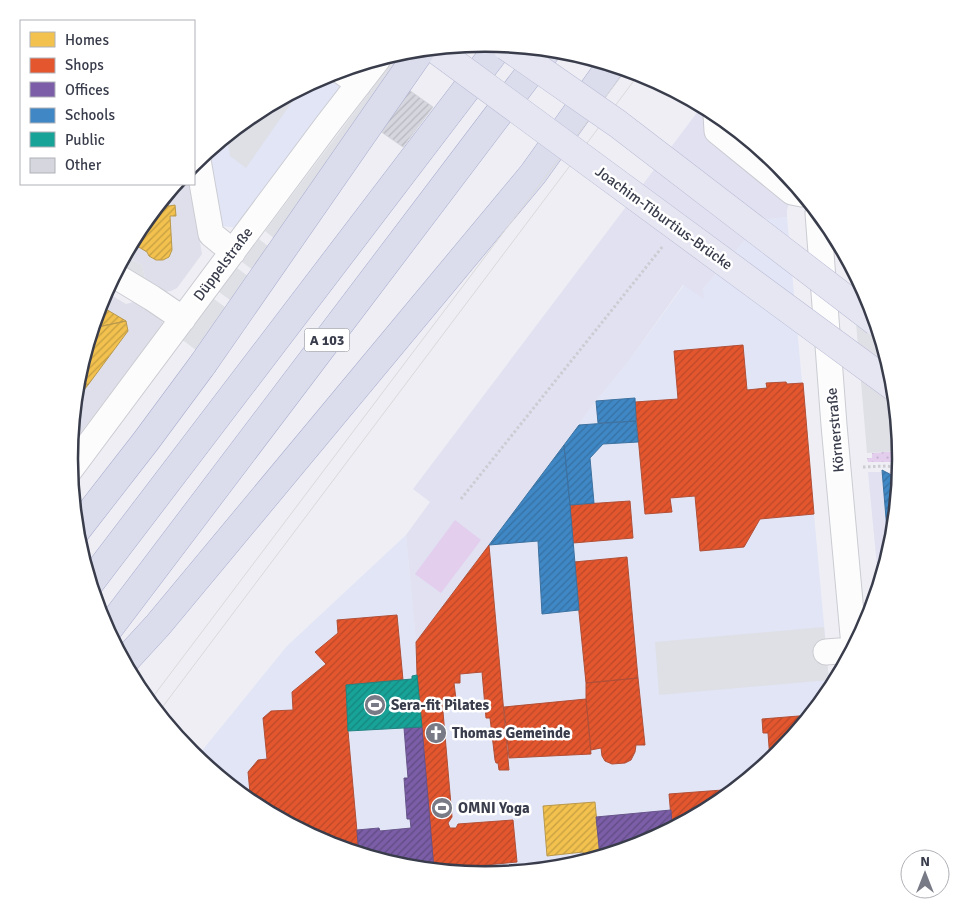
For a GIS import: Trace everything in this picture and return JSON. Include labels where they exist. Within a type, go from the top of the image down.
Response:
[{"type":"highway","name":"A 103","points":[[95,576],[494,52]]},
{"type":"highway","name":"A 103","points":[[113,623],[542,57]]},
{"type":"highway","points":[[83,522],[203,364],[415,59]]},
{"type":"highway","points":[[129,656],[533,174],[607,71]]},
{"type":"main road","points":[[517,54],[618,124],[864,313]]},
{"type":"main road","name":"Joachim-Tiburtius-Brücke","points":[[443,55],[884,380]]},
{"type":"street","name":"Düppelstraße","points":[[78,459],[327,125],[350,78]]},
{"type":"street","points":[[717,125],[717,131],[791,192]]},
{"type":"street","points":[[200,170],[211,234],[233,252]]},
{"type":"street","name":"Körnerstraße","points":[[819,228],[853,633]]},
{"type":"street","points":[[120,279],[183,319]]},
{"type":"street","points":[[826,652],[844,651]]},
{"type":"path","points":[[462,499],[665,242]]},
{"type":"path","points":[[863,467],[892,467]]},
{"type":"shaded area","points":[[397,62],[280,243],[265,231],[391,63]]},
{"type":"shaded area","points":[[353,74],[236,228],[223,226],[209,161],[237,137],[282,107],[305,94]]},
{"type":"shaded area","points":[[293,101],[246,168],[230,156],[228,144],[259,121]]},
{"type":"shaded area","points":[[697,112],[733,137],[773,172],[792,193],[787,210],[787,217],[762,220],[703,289],[704,299],[683,285],[628,362],[596,401],[416,642],[406,535],[430,502],[413,489]]},
{"type":"shaded area","points":[[185,185],[190,185],[202,254],[177,288],[171,291],[163,292],[146,282],[142,265],[131,259],[133,256],[162,212]]},
{"type":"shaded area","points":[[787,217],[829,677],[808,707],[773,747],[733,782],[711,798],[665,825],[641,836],[590,853],[564,859],[512,866],[458,866],[406,859],[380,853],[329,836],[281,812],[259,798],[237,782],[202,751],[287,646],[406,535],[416,641],[596,401],[628,362],[684,285],[703,289],[762,220]]},
{"type":"shaded area","points":[[259,239],[274,251],[257,273],[242,262]]},
{"type":"shaded area","points":[[131,259],[142,265],[146,282],[124,271]]},
{"type":"shaded area","points":[[237,268],[252,279],[234,303],[219,292]]},
{"type":"shaded area","points":[[113,296],[126,304],[137,301],[160,316],[163,324],[79,435],[81,406],[92,354]]},
{"type":"shaded area","points":[[214,299],[229,310],[197,351],[184,341],[181,341]]},
{"type":"shaded area","points":[[854,299],[859,300],[870,329],[878,354],[889,406],[892,452],[867,453]]},
{"type":"shaded area","points":[[892,452],[892,462],[868,462],[867,458],[872,458],[872,453]]},
{"type":"shaded area","points":[[868,472],[890,472],[892,472],[889,513],[877,568]]},
{"type":"shaded area","points":[[455,520],[481,540],[441,593],[415,574]]},
{"type":"shaded area","points":[[824,627],[829,677],[827,680],[659,695],[655,642]]},
{"type":"building: Homes","points":[[168,205],[175,205],[176,216],[170,216],[172,250],[169,257],[163,260],[156,260],[149,256],[147,252],[139,247]]},
{"type":"building: Homes","points":[[107,310],[126,321],[101,326]]},
{"type":"building: Homes","points":[[126,321],[128,331],[88,385],[85,383],[86,380],[101,326]]},
{"type":"building: Homes","points":[[595,802],[599,850],[584,854],[583,852],[547,856],[543,806]]},
{"type":"building: Shops","points":[[743,345],[747,390],[767,388],[766,383],[803,383],[814,514],[760,519],[744,547],[700,551],[695,496],[670,498],[672,512],[645,514],[635,402],[678,399],[674,351]]},
{"type":"building: Shops","points":[[630,501],[633,538],[573,543],[570,505]]},
{"type":"building: Shops","points":[[489,545],[509,770],[499,770],[498,763],[495,760],[490,718],[486,718],[482,672],[460,674],[460,683],[454,683],[456,699],[442,700],[452,817],[448,823],[450,828],[456,828],[458,824],[513,820],[517,862],[476,866],[433,863],[417,675],[416,642]]},
{"type":"building: Shops","points":[[627,557],[638,678],[586,683],[574,562]]},
{"type":"building: Shops","points":[[397,615],[403,680],[346,685],[348,731],[358,846],[305,825],[259,798],[250,791],[248,772],[258,760],[267,759],[263,718],[271,711],[293,710],[292,692],[326,664],[315,652],[338,633],[337,620]]},
{"type":"building: Shops","points":[[638,678],[645,745],[636,745],[631,760],[625,763],[612,764],[605,761],[601,748],[591,750],[586,683]]},
{"type":"building: Shops","points":[[586,699],[591,754],[509,758],[504,707]]},
{"type":"building: Shops","points":[[801,716],[769,750],[768,733],[763,733],[762,719]]},
{"type":"building: Shops","points":[[722,790],[671,821],[669,794]]},
{"type":"building: Offices","points":[[422,727],[433,863],[406,859],[358,846],[357,830],[379,828],[380,831],[411,828],[410,819],[407,819],[404,778],[408,778],[404,728]]},
{"type":"building: Offices","points":[[671,810],[672,821],[641,836],[599,850],[596,817]]},
{"type":"building: Schools","points":[[635,398],[636,421],[598,423],[596,401]]},
{"type":"building: Schools","points":[[636,421],[638,442],[603,444],[590,458],[594,503],[570,505],[564,445],[579,425]]},
{"type":"building: Schools","points":[[564,445],[579,610],[542,614],[538,541],[489,545]]},
{"type":"building: Schools","points":[[882,470],[891,475],[887,525]]},
{"type":"building: Public","points":[[417,675],[422,727],[348,731],[346,685],[412,679],[412,676]]},
{"type":"building: Other","points":[[409,90],[433,107],[403,147],[380,131]]},
{"type":"tram line","points":[[154,696],[621,76]]},
{"type":"tram line","points":[[162,707],[634,81]]},
{"type":"place","name":"Sera-fit Pilates","points":[[375,705]]},
{"type":"place","name":"Thomas Gemeinde","points":[[436,733]]},
{"type":"place","name":"OMNI Yoga","points":[[442,808]]}]
